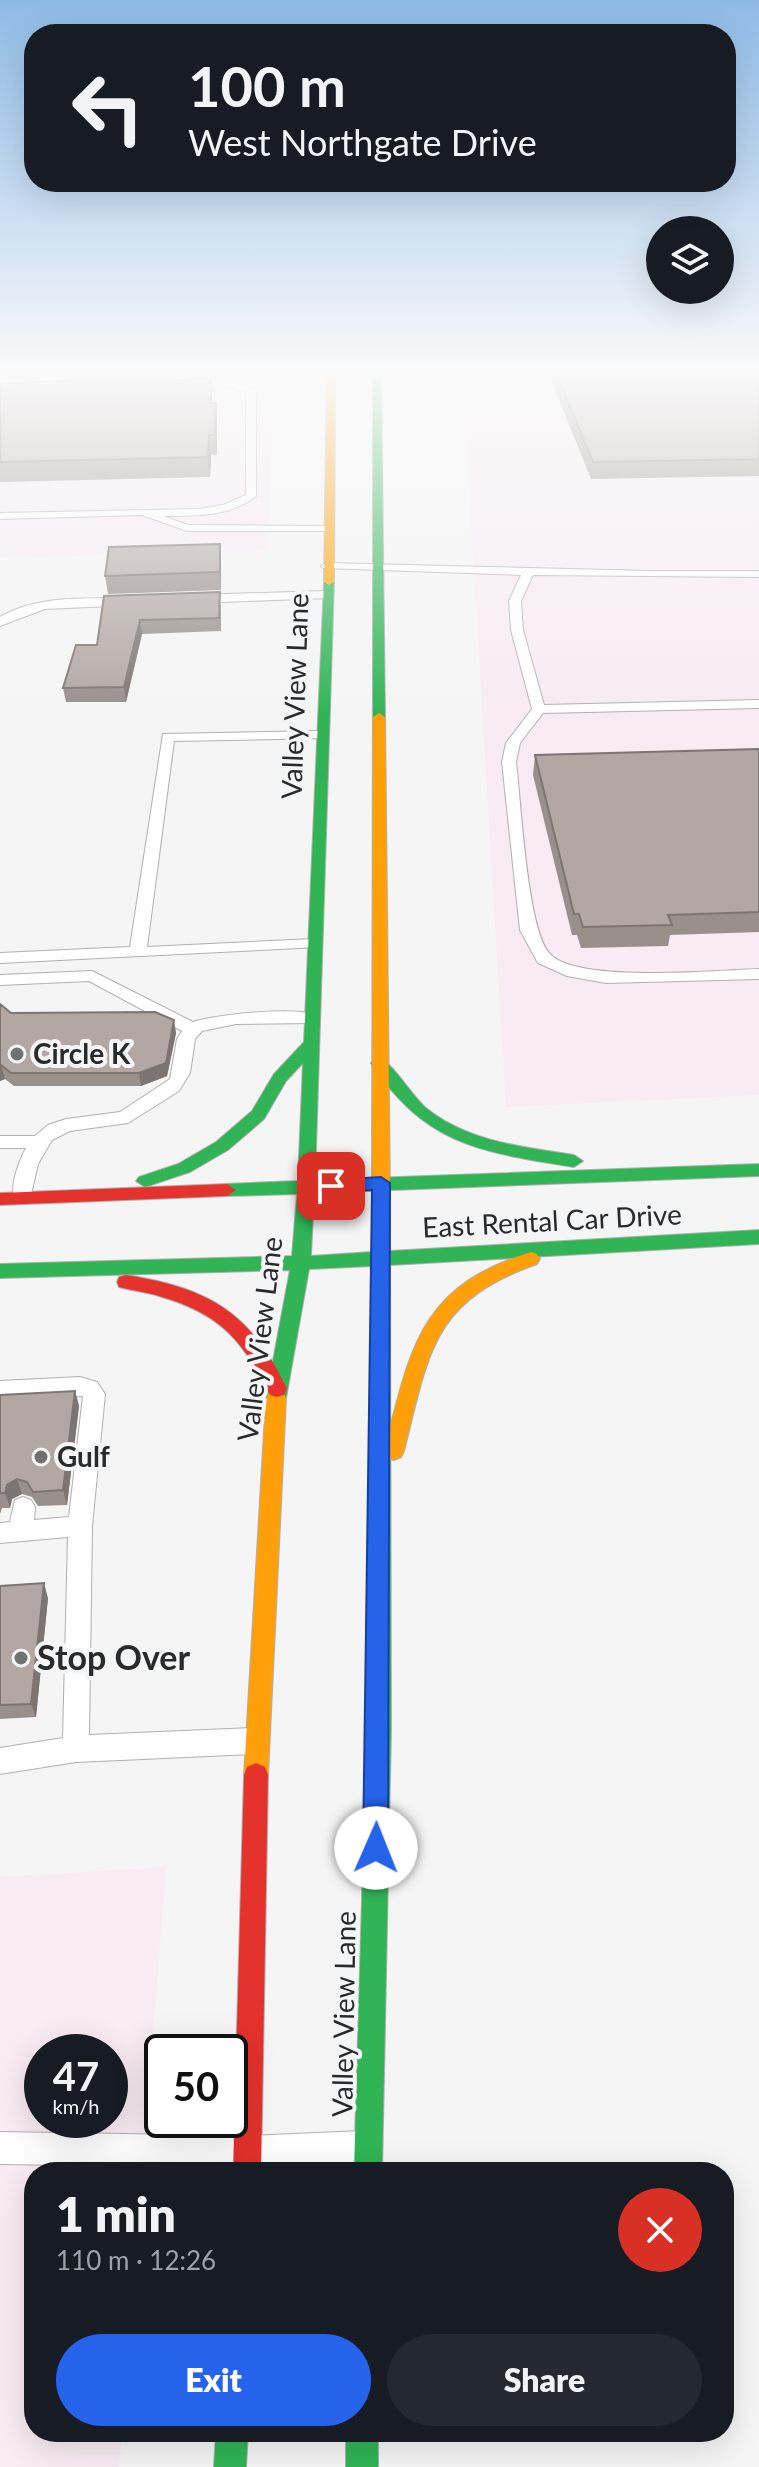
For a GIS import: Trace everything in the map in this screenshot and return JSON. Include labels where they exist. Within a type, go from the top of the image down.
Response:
[{"type":"main road","name":"Valley View Lane","points":[[248,2162],[257,1741],[277,1389],[301,1263],[306,1188],[330,485]]},
{"type":"main road","name":"Valley View Lane","points":[[368,2160],[378,1744],[381,1183],[379,485]]},
{"type":"main road","points":[[0,1199],[106,1193],[184,1168],[222,1146],[258,1115],[280,1078],[311,1044]]},
{"type":"main road","points":[[379,1063],[417,1113],[462,1139],[647,1175]]},
{"type":"main road","name":"East Rental Car Drive","points":[[106,1193],[759,1170]]},
{"type":"main road","name":"East Rental Car Drive","points":[[0,1273],[301,1263],[759,1237]]},
{"type":"main road","points":[[379,1503],[414,1380],[441,1317],[462,1292],[512,1266],[558,1249]]},
{"type":"main road","points":[[0,1273],[139,1283],[190,1299],[225,1319],[255,1347],[277,1389]]},
{"type":"main road","points":[[230,2467],[231,2442]]},
{"type":"main road","points":[[362,2442],[362,2467]]},
{"type":"lane","points":[[0,516],[214,511],[239,504],[251,496],[251,485]]},
{"type":"lane","points":[[143,512],[187,528],[330,529]]},
{"type":"lane","points":[[327,566],[529,570],[673,577],[759,574]]},
{"type":"lane","points":[[529,570],[515,601],[517,630],[539,709]]},
{"type":"lane","points":[[185,600],[326,595]]},
{"type":"lane","points":[[0,622],[13,612],[60,604],[138,601]]},
{"type":"lane","points":[[539,709],[759,704]]},
{"type":"lane","points":[[539,709],[513,743],[509,762],[528,930],[544,959],[573,972],[606,978],[759,974]]},
{"type":"lane","points":[[138,952],[168,737],[321,735]]},
{"type":"lane","points":[[0,958],[314,944]]},
{"type":"lane","points":[[0,980],[92,976],[192,1029]]},
{"type":"lane","points":[[22,1198],[27,1164],[39,1142],[55,1128],[116,1120],[172,1088],[179,1079],[186,1037],[192,1029],[209,1022],[311,1018]]},
{"type":"lane","points":[[0,1142],[39,1142]]},
{"type":"lane","points":[[0,1390],[33,1398],[80,1386],[89,1388],[94,1394],[80,1526],[76,1749]]},
{"type":"lane","points":[[14,1524],[80,1526]]},
{"type":"lane","points":[[0,1761],[76,1749],[257,1741]]},
{"type":"lane","points":[[0,2148],[248,2162],[368,2160]]},
{"type":"shaded area","points":[[0,485],[270,485],[268,551],[0,558]]},
{"type":"shaded area","points":[[469,485],[759,485],[759,1095],[506,1107]]},
{"type":"shaded area","points":[[166,1867],[153,2034],[144,2034],[143,2162],[24,2162],[24,2442],[121,2442],[119,2467],[0,2467],[0,1877]]},
{"type":"building","points":[[220,544],[220,572],[105,576],[109,547]]},
{"type":"building","points":[[220,592],[219,618],[140,620],[124,687],[63,688],[76,645],[97,645],[104,596]]},
{"type":"building","points":[[759,749],[759,912],[668,915],[672,925],[583,927],[579,914],[574,914],[535,755]]},
{"type":"building","points":[[0,1004],[11,1013],[155,1012],[174,1020],[166,1063],[139,1073],[11,1073],[0,1066]]},
{"type":"building","name":"Gulf","points":[[75,1391],[63,1490],[33,1492],[27,1482],[17,1479],[7,1485],[5,1493],[0,1493],[0,1395]]},
{"type":"building","name":"Stop Over","points":[[44,1583],[31,1704],[0,1705],[0,1586]]},
{"type":"traffic: fast","points":[[378,485],[379,717]]},
{"type":"traffic: fast","points":[[276,1398],[301,1263],[306,1188],[329,582]]},
{"type":"traffic: fast","points":[[145,1181],[184,1168],[222,1146],[258,1115],[280,1078],[311,1044]]},
{"type":"traffic: fast","points":[[379,1063],[398,1090],[440,1126],[488,1145],[574,1161]]},
{"type":"traffic: fast","points":[[227,1190],[759,1170]]},
{"type":"traffic: fast","points":[[368,2162],[379,1728],[381,1200]]},
{"type":"traffic: fast","points":[[0,1271],[301,1263],[759,1237]]},
{"type":"traffic: fast","points":[[230,2467],[231,2442]]},
{"type":"traffic: fast","points":[[362,2442],[362,2467]]},
{"type":"traffic: slow","points":[[329,582],[330,485]]},
{"type":"traffic: slow","points":[[379,717],[381,1200]]},
{"type":"traffic: slow","points":[[394,1451],[426,1344],[448,1307],[478,1281],[531,1259]]},
{"type":"traffic: slow","points":[[256,1775],[276,1398]]},
{"type":"traffic: jam","points":[[0,1199],[227,1190]]},
{"type":"traffic: jam","points":[[126,1282],[180,1295],[231,1323],[257,1350],[277,1389]]},
{"type":"traffic: jam","points":[[247,2162],[256,1775]]},
{"type":"place","name":"Circle K","points":[[17,1054]]},
{"type":"place","name":"Gulf","points":[[41,1457]]},
{"type":"place","name":"Stop Over","points":[[21,1658]]},
{"type":"route","points":[[331,1186],[381,1183],[376,1848]]}]
